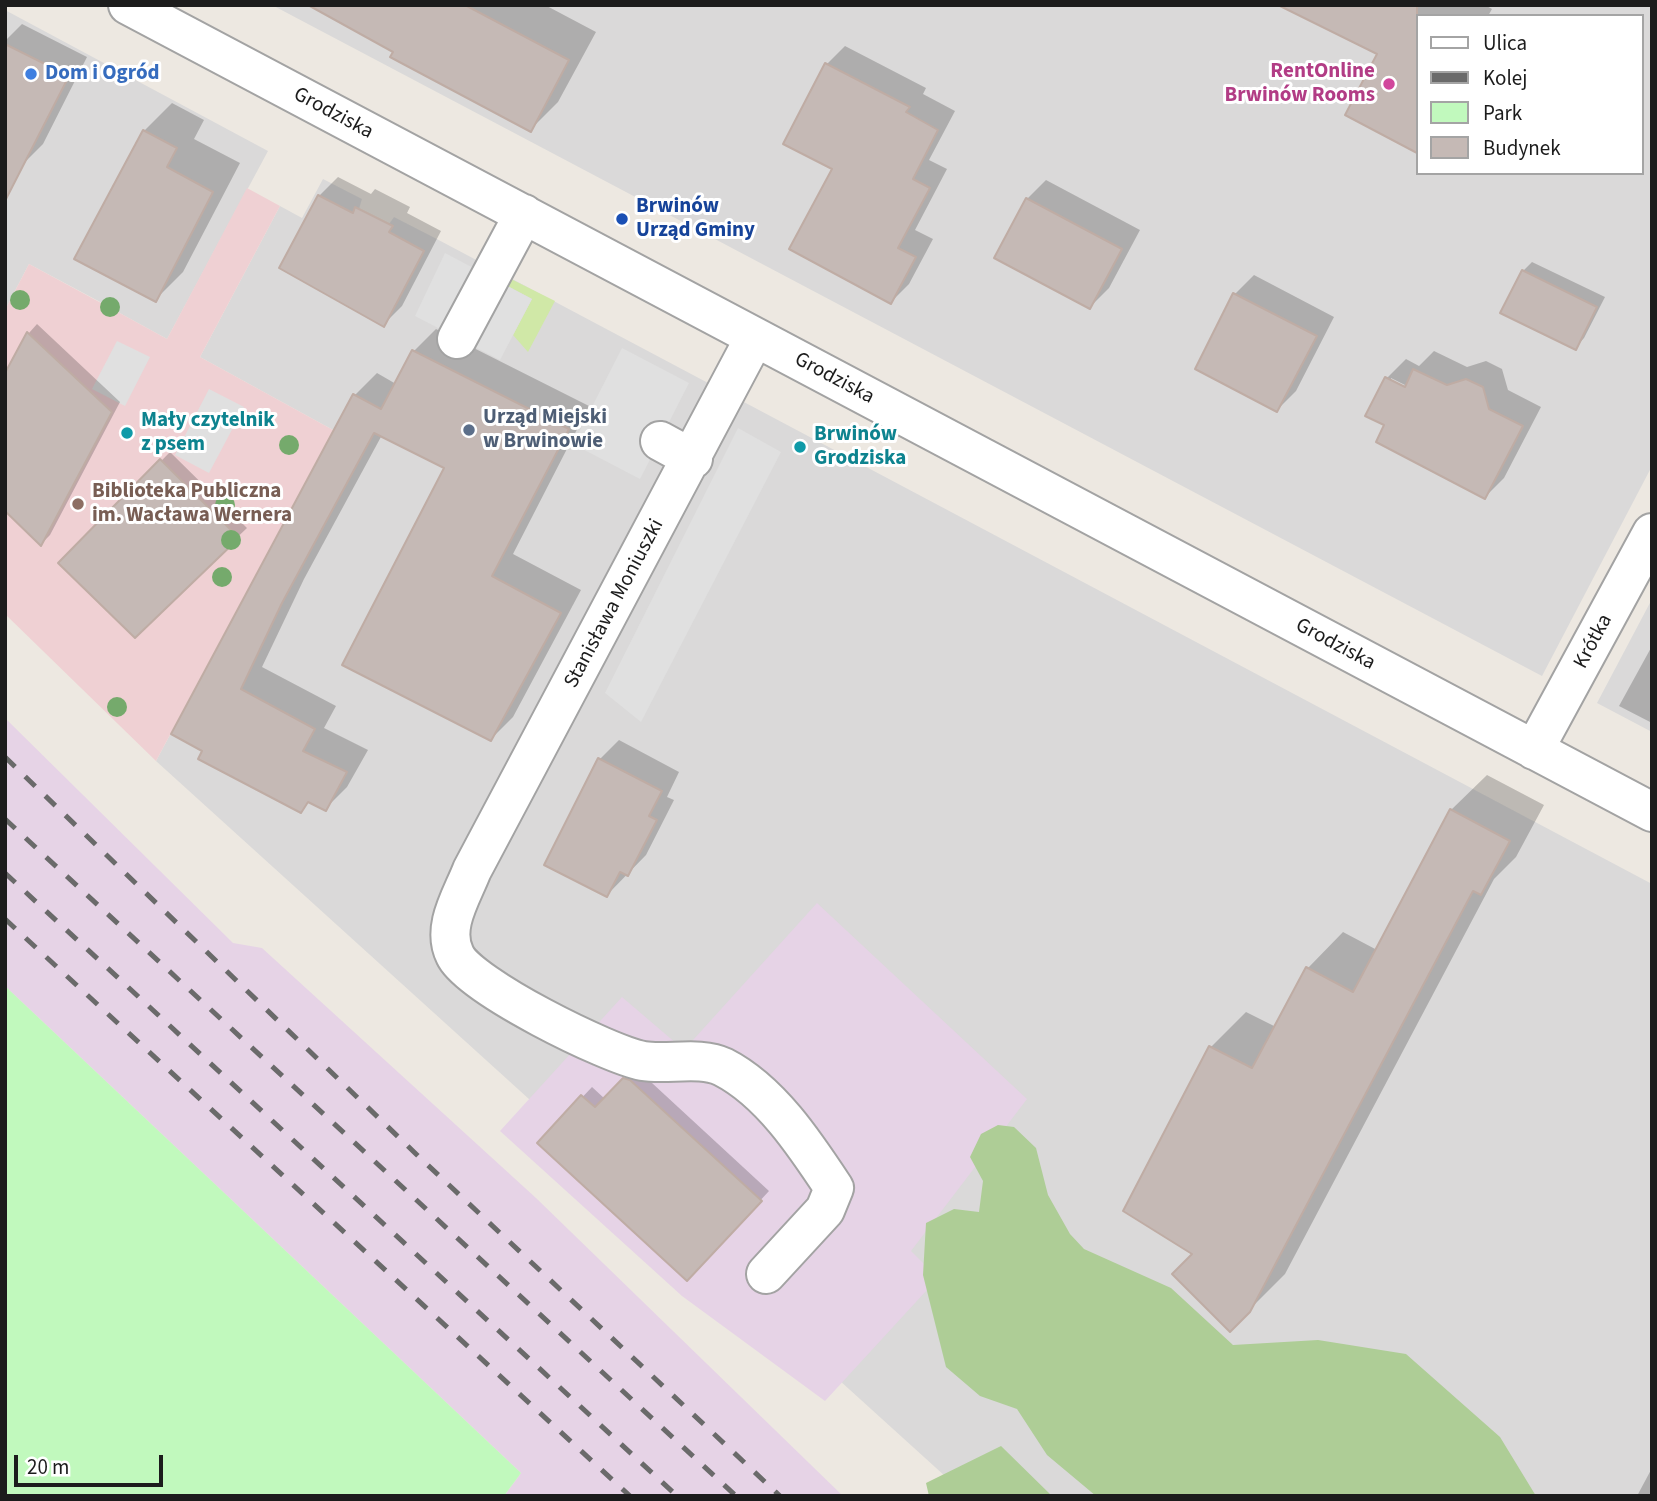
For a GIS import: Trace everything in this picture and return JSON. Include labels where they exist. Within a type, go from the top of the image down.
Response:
[{"type":"street","name":"Grodziska","points":[[128,5],[1652,812]]},
{"type":"street","points":[[457,338],[523,214]]},
{"type":"street","name":"Stanisława Moniuszki","points":[[755,337],[693,459],[472,870],[449,927],[455,956],[476,976],[516,1004],[616,1054],[657,1062],[719,1065],[734,1074],[775,1110],[813,1156],[834,1188],[825,1210],[766,1274]]},
{"type":"street","points":[[660,441],[693,459]]},
{"type":"street","name":"Krótka","points":[[1534,750],[1652,533]]},
{"type":"shaded area","points":[[272,5],[1652,5],[1652,466],[1542,676]]},
{"type":"shaded area","points":[[5,10],[268,151],[167,339],[116,311],[106,300],[104,304],[29,264],[5,310]]},
{"type":"shaded area","points":[[323,179],[362,199],[359,209],[389,224],[394,217],[433,237],[1652,884],[1652,1496],[967,1496],[156,761],[333,430],[200,357],[280,206],[302,218]]},
{"type":"shaded area","points":[[247,188],[280,206],[200,357],[333,430],[156,761],[5,614],[5,310],[29,264],[103,304],[106,300],[118,307],[116,311],[167,339]]},
{"type":"shaded area","points":[[445,253],[532,299],[500,360],[415,316]]},
{"type":"shaded area","points":[[117,341],[150,357],[125,406],[92,389]]},
{"type":"shaded area","points":[[622,348],[689,383],[640,479],[573,444]]},
{"type":"shaded area","points":[[209,389],[244,407],[209,473],[175,455]]},
{"type":"shaded area","points":[[738,428],[781,452],[641,722],[605,693]]},
{"type":"shaded area","points":[[1652,599],[1652,732],[1597,703]]},
{"type":"shaded area","points":[[5,718],[233,943],[262,948],[536,1198],[843,1496],[504,1496],[521,1473],[5,986]]},
{"type":"shaded area","points":[[817,903],[1027,1099],[911,1251],[938,1278],[825,1401],[682,1296],[500,1131],[622,997],[684,1050]]},
{"type":"green space","points":[[505,276],[555,301],[528,352],[513,335],[532,299],[502,283]]},
{"type":"green space","points":[[5,986],[521,1473],[504,1496],[5,1496]]},
{"type":"green space","points":[[998,1125],[1014,1127],[1036,1148],[1048,1195],[1070,1234],[1084,1249],[1171,1288],[1233,1345],[1318,1340],[1406,1354],[1500,1437],[1536,1496],[1096,1496],[1047,1455],[1017,1409],[980,1396],[946,1367],[923,1275],[926,1223],[954,1209],[979,1212],[983,1181],[970,1157],[981,1134]]},
{"type":"green space","points":[[1001,1446],[1052,1496],[929,1496],[926,1483]]},
{"type":"building","points":[[308,5],[465,5],[569,60],[531,132],[390,57],[393,52]]},
{"type":"building","name":"RentOnline Brwinów Rooms","points":[[1278,5],[1417,5],[1416,152],[1345,115],[1377,54]]},
{"type":"building","points":[[5,44],[69,76],[5,201]]},
{"type":"building","points":[[825,63],[910,107],[906,112],[938,130],[913,179],[930,188],[898,248],[916,257],[891,304],[789,249],[832,169],[783,144]]},
{"type":"building","points":[[143,130],[177,148],[167,167],[213,192],[156,302],[74,259]]},
{"type":"building","points":[[318,195],[353,213],[355,207],[393,226],[389,232],[424,251],[384,327],[279,268]]},
{"type":"building","points":[[1026,198],[1122,249],[1090,309],[994,258]]},
{"type":"building","points":[[1522,270],[1597,307],[1576,350],[1500,313]]},
{"type":"building","points":[[1233,293],[1317,336],[1277,412],[1195,369]]},
{"type":"building","points":[[27,332],[112,412],[41,546],[5,511],[5,373]]},
{"type":"building","points":[[412,350],[569,429],[492,576],[561,613],[491,741],[342,665],[444,468],[374,433],[282,603],[241,689],[315,729],[303,751],[347,772],[326,811],[308,802],[301,813],[198,759],[202,751],[171,734],[353,394],[381,409]]},
{"type":"building","points":[[1413,369],[1447,385],[1466,379],[1483,387],[1489,409],[1523,426],[1485,499],[1376,442],[1384,425],[1365,416],[1385,377],[1405,387]]},
{"type":"building","points":[[160,459],[239,538],[135,638],[58,563]]},
{"type":"building","points":[[598,758],[662,791],[649,816],[657,820],[628,876],[620,872],[607,897],[544,865]]},
{"type":"building","points":[[1450,809],[1510,841],[1481,895],[1473,891],[1250,1312],[1230,1332],[1172,1274],[1192,1254],[1123,1211],[1209,1046],[1252,1068],[1306,967],[1353,992]]},
{"type":"building","points":[[623,1078],[630,1080],[762,1201],[687,1281],[537,1143],[581,1095],[595,1107]]},
{"type":"railway","points":[[5,757],[416,1154],[780,1496]]},
{"type":"railway","points":[[5,819],[736,1496]]},
{"type":"railway","points":[[5,873],[677,1496]]},
{"type":"railway","points":[[5,919],[630,1496]]},
{"type":"place","name":"Dom i Ogród","points":[[31,74]]},
{"type":"place","name":"RentOnline Brwinów Rooms","points":[[1389,84]]},
{"type":"place","name":"Brwinów Urząd Gminy","points":[[622,219]]},
{"type":"place","name":"Urząd Miejski w Brwinowie","points":[[469,430]]},
{"type":"place","name":"Mały czytelnik z psem","points":[[127,433]]},
{"type":"place","name":"Brwinów Grodziska","points":[[800,447]]},
{"type":"place","name":"Biblioteka Publiczna im. Wacława Wernera","points":[[78,504]]}]
